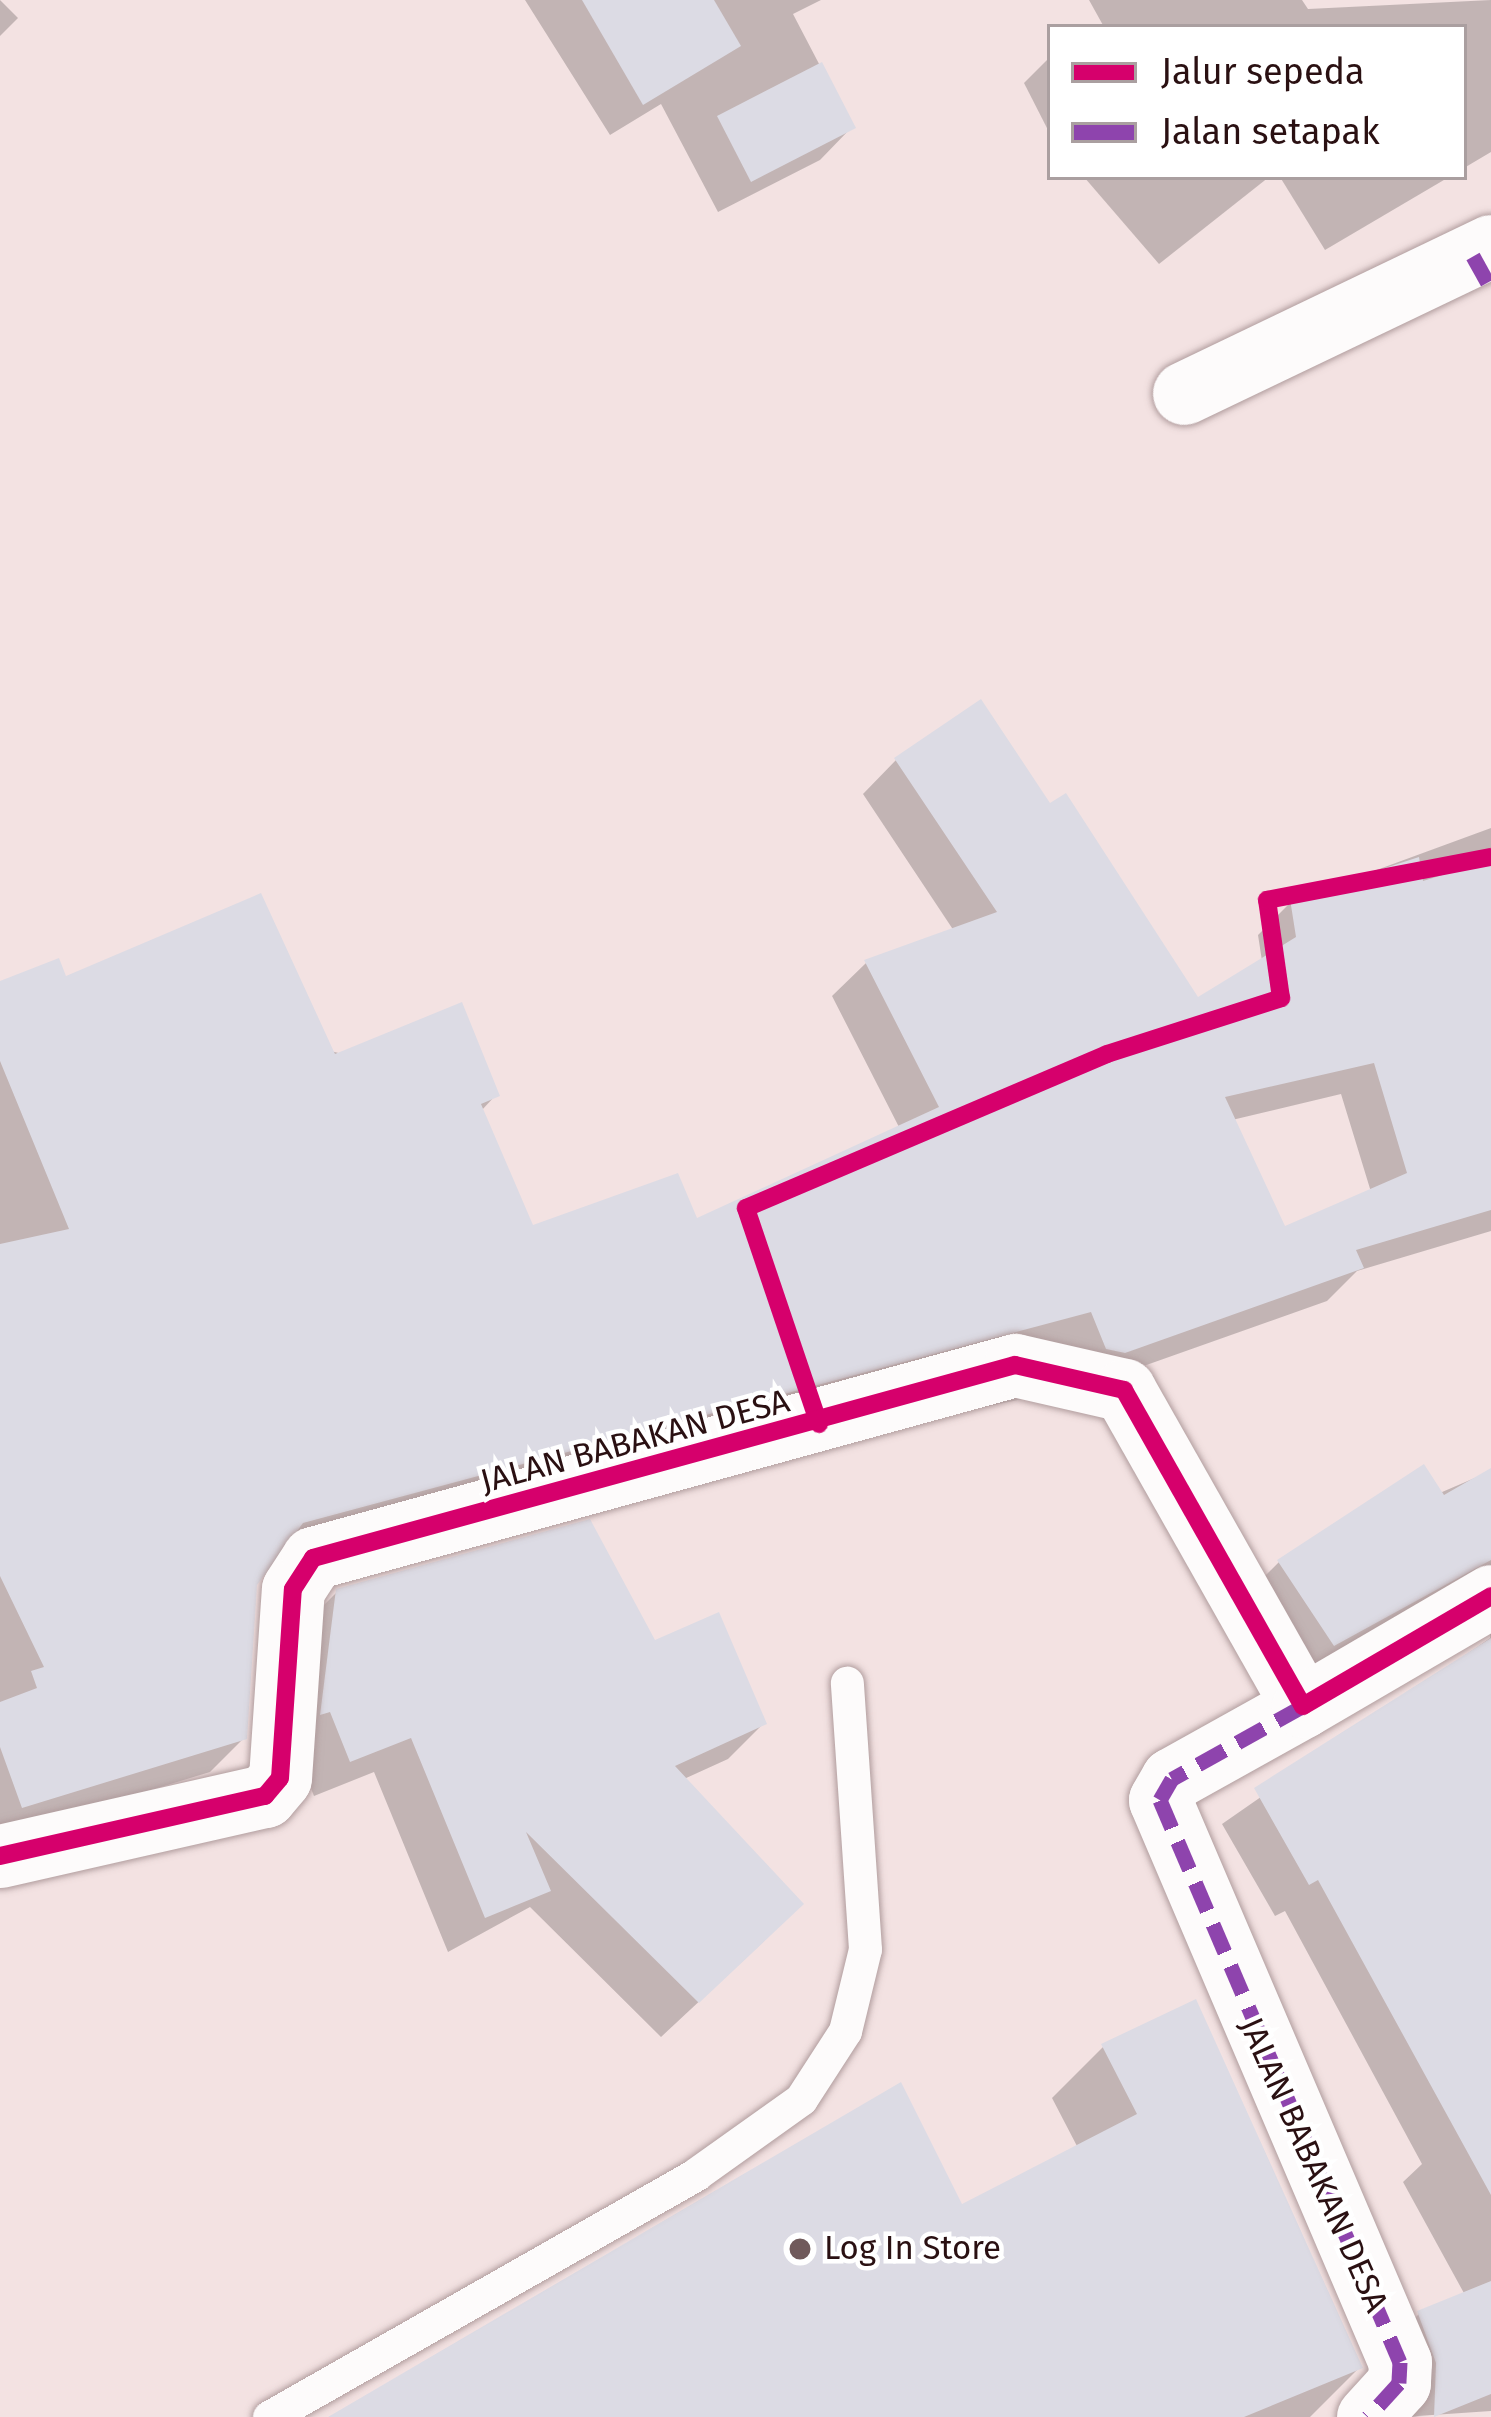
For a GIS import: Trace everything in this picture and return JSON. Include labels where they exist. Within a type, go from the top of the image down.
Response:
[{"type":"street","points":[[1184,394],[1485,264]]},
{"type":"street","name":"JALAN BABAKAN DESA","points":[[0,1856],[265,1796],[280,1778],[293,1589],[313,1558],[1015,1365],[1124,1390],[1304,1706]]},
{"type":"street","name":"JALAN BABAKAN DESA","points":[[1367,2417],[1400,2383],[1400,2362],[1160,1800],[1172,1779],[1491,1596]]},
{"type":"lane","points":[[269,2417],[696,2174],[801,2099],[845,2031],[865,1949],[847,1683]]},
{"type":"building","points":[[582,0],[714,0],[741,46],[643,105]]},
{"type":"building","points":[[822,62],[856,128],[751,182],[717,116]]},
{"type":"building","points":[[981,699],[1050,803],[1066,793],[1198,997],[1296,937],[1290,899],[1419,857],[1423,881],[1491,860],[1491,1210],[1356,1250],[1364,1268],[1125,1353],[1106,1349],[1091,1312],[303,1523],[257,1585],[247,1739],[22,1808],[0,1747],[0,1702],[37,1688],[31,1671],[44,1667],[0,1576],[0,1244],[69,1229],[0,1061],[0,981],[59,958],[66,976],[261,893],[335,1054],[462,1002],[500,1096],[481,1104],[533,1225],[678,1173],[697,1218],[939,1107],[864,960],[997,912],[894,758]],"holes":[[[1374,1063],[1407,1173],[1285,1226],[1225,1097]]]},
{"type":"building","points":[[1424,1464],[1444,1495],[1491,1468],[1491,1560],[1334,1646],[1277,1560]]},
{"type":"building","points":[[590,1519],[655,1640],[719,1612],[767,1724],[675,1766],[804,1904],[699,2003],[526,1832],[551,1891],[485,1918],[411,1738],[350,1762],[330,1712],[320,1715],[336,1589]]},
{"type":"building","points":[[1491,1638],[1491,2195],[1318,1880],[1309,1885],[1254,1788]]},
{"type":"building","points":[[1196,1999],[1363,2368],[1244,2417],[328,2417],[901,2082],[962,2204],[1137,2114],[1101,2044]]},
{"type":"building","points":[[1491,2281],[1491,2394],[1434,2417],[1436,2363],[1417,2311]]},
{"type":"marked path","points":[[1473,256],[1491,289]]},
{"type":"marked path","points":[[1303,1706],[1172,1779],[1160,1800],[1400,2362],[1399,2383],[1368,2417]]},
{"type":"cycle path","points":[[819,1424],[746,1208],[1107,1054],[1281,998],[1267,900],[1491,857]]},
{"type":"cycle path","points":[[0,1856],[265,1796],[280,1778],[293,1589],[313,1558],[1015,1365],[1124,1390],[1303,1706],[1491,1596]]},
{"type":"place","name":"Log In Store","points":[[800,2249]]}]
